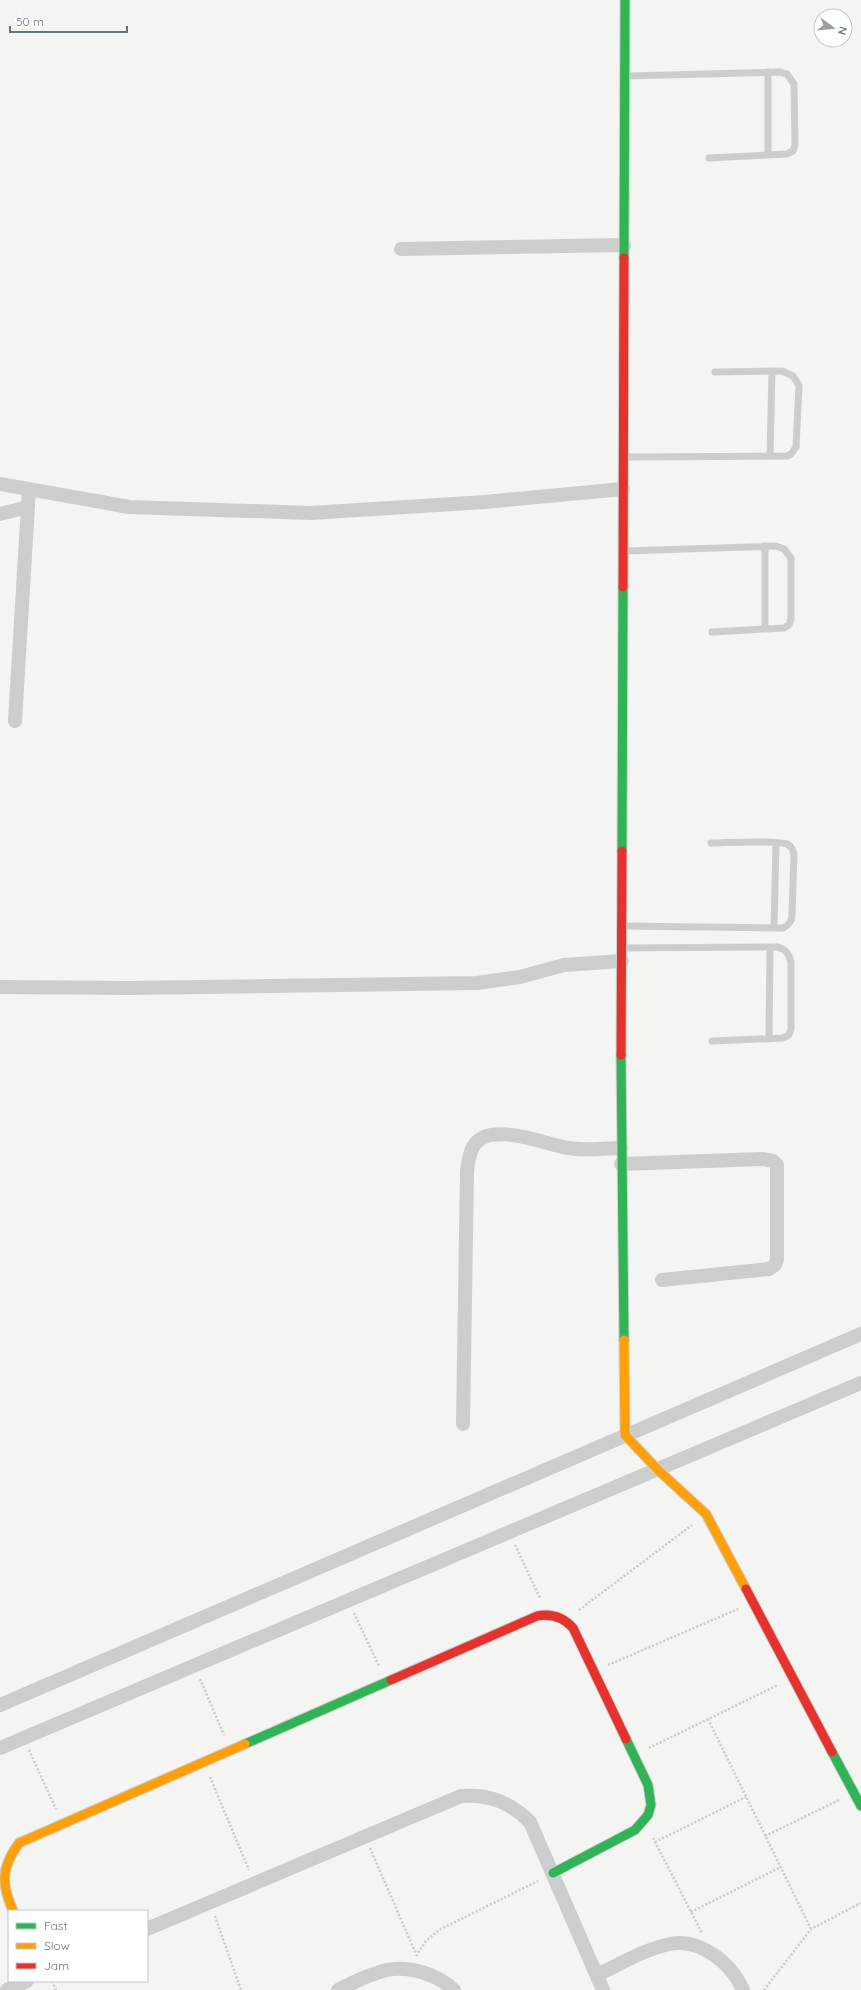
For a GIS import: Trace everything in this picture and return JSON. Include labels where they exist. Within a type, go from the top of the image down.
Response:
[{"type":"street","points":[[625,0],[621,1148],[625,1435],[658,1470],[706,1514],[861,1806]]},
{"type":"street","points":[[400,249],[624,245]]},
{"type":"street","points":[[0,484],[129,507],[311,513],[485,502],[623,489]]},
{"type":"street","points":[[15,721],[29,489]]},
{"type":"street","points":[[0,514],[28,507]]},
{"type":"street","points":[[0,987],[129,988],[477,983],[520,977],[564,966],[622,955]]},
{"type":"street","points":[[463,1424],[467,1178],[473,1146],[480,1139],[486,1136],[496,1135],[532,1138],[569,1148],[621,1148]]},
{"type":"street","points":[[621,1164],[762,1159],[773,1161],[777,1165],[777,1259],[775,1265],[769,1268],[662,1280]]},
{"type":"street","points":[[0,1705],[861,1334]]},
{"type":"street","points":[[0,1748],[861,1384]]},
{"type":"street","points":[[13,1910],[4,1891],[2,1878],[4,1864],[10,1852],[19,1843],[537,1616],[547,1613],[557,1615],[566,1620],[573,1628],[648,1785],[652,1798],[650,1810],[645,1822],[635,1830],[553,1874]]},
{"type":"street","points":[[148,1929],[461,1796],[476,1795],[491,1797],[506,1803],[519,1811],[530,1822],[603,1990]]},
{"type":"street","points":[[597,1975],[652,1949],[672,1943],[692,1945],[712,1953],[728,1966],[743,1990]]},
{"type":"street","points":[[338,1990],[371,1974],[389,1969],[411,1970],[431,1975],[449,1985],[454,1990]]},
{"type":"street","points":[[7,1990],[25,1982]]},
{"type":"lane","points":[[624,76],[768,72],[784,73],[792,79],[794,84],[793,151],[787,154],[709,158]]},
{"type":"lane","points":[[768,72],[768,155]]},
{"type":"lane","points":[[623,457],[787,456],[794,451],[796,447],[799,385],[793,376],[788,373],[772,371],[715,372]]},
{"type":"lane","points":[[770,456],[772,371]]},
{"type":"lane","points":[[623,551],[765,546],[780,547],[788,553],[791,558],[791,619],[787,627],[712,632]]},
{"type":"lane","points":[[765,546],[765,629]]},
{"type":"lane","points":[[622,926],[774,928],[783,928],[787,926],[792,919],[794,854],[788,844],[711,843]]},
{"type":"lane","points":[[774,928],[776,843]]},
{"type":"lane","points":[[622,955],[770,948],[781,948],[789,954],[791,962],[791,1007],[789,1035],[783,1038],[712,1041]]},
{"type":"lane","points":[[769,1039],[770,948]]},
{"type":"lane","points":[[0,1856],[10,1852]]},
{"type":"path","points":[[566,1620],[706,1514]]},
{"type":"path","points":[[508,1532],[547,1613]]},
{"type":"path","points":[[348,1601],[387,1682]]},
{"type":"path","points":[[594,1672],[753,1602]]},
{"type":"path","points":[[194,1666],[230,1750]]},
{"type":"path","points":[[634,1756],[793,1678]]},
{"type":"path","points":[[708,1719],[812,1929]]},
{"type":"path","points":[[24,1738],[63,1823]]},
{"type":"path","points":[[204,1762],[255,1884]]},
{"type":"path","points":[[766,1836],[854,1792]]},
{"type":"path","points":[[655,1842],[746,1797]]},
{"type":"path","points":[[645,1822],[712,1953]]},
{"type":"path","points":[[365,1837],[417,1954]]},
{"type":"path","points":[[691,1912],[781,1867]]},
{"type":"path","points":[[411,1970],[417,1954],[426,1941],[439,1930],[553,1874]]},
{"type":"path","points":[[210,1903],[241,1990]]},
{"type":"path","points":[[764,1990],[812,1929],[861,1903]]},
{"type":"traffic: fast","points":[[624,258],[625,0]]},
{"type":"traffic: fast","points":[[622,851],[623,587]]},
{"type":"traffic: fast","points":[[621,1055],[624,1340]]},
{"type":"traffic: fast","points":[[245,1744],[391,1680]]},
{"type":"traffic: fast","points":[[553,1873],[635,1830],[648,1815],[651,1805],[648,1785],[626,1739]]},
{"type":"traffic: fast","points":[[832,1752],[861,1806]]},
{"type":"traffic: slow","points":[[624,1340],[625,1435],[658,1470],[706,1514],[746,1589]]},
{"type":"traffic: slow","points":[[13,1910],[6,1892],[5,1876],[9,1860],[19,1843],[245,1744]]},
{"type":"traffic: jam","points":[[623,587],[624,258]]},
{"type":"traffic: jam","points":[[621,1055],[622,851]]},
{"type":"traffic: jam","points":[[746,1589],[832,1752]]},
{"type":"traffic: jam","points":[[391,1680],[537,1616],[548,1615],[557,1617],[565,1621],[573,1628],[626,1739]]}]
